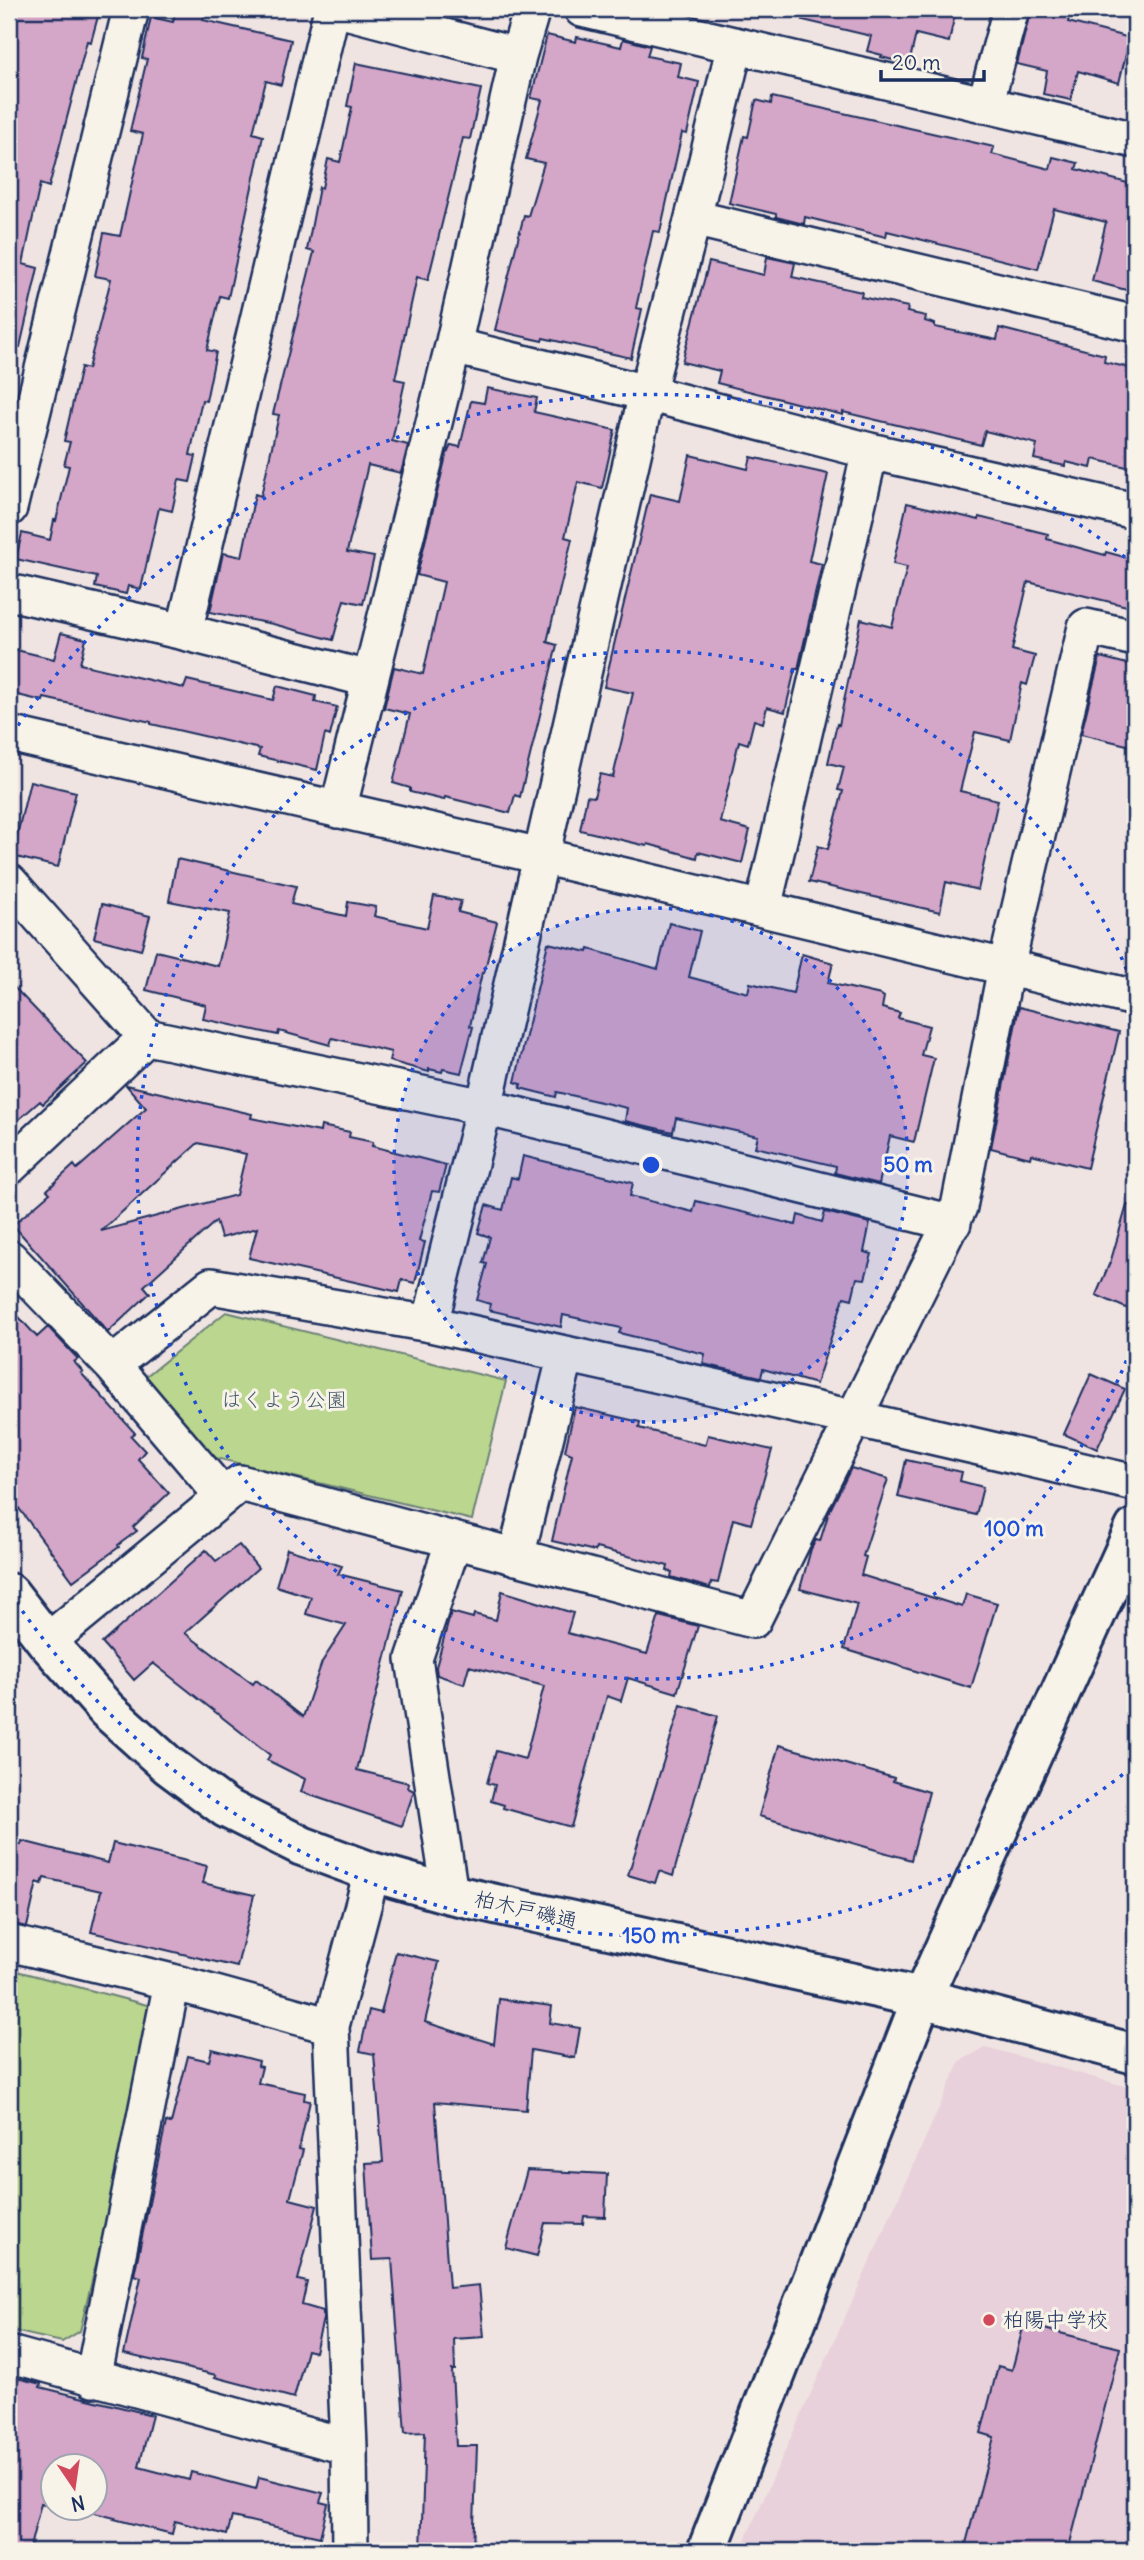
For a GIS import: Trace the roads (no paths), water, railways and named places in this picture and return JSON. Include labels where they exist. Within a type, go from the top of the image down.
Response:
[{"type":"street","points":[[9,508],[131,9]]},
{"type":"street","points":[[184,632],[332,9]]},
{"type":"street","points":[[338,9],[518,56]]},
{"type":"street","points":[[338,810],[453,346],[518,56],[533,9]]},
{"type":"street","points":[[582,9],[1135,140]]},
{"type":"street","points":[[985,105],[1011,9]]},
{"type":"street","points":[[430,1324],[484,1107],[647,393],[694,218],[735,46]]},
{"type":"street","points":[[694,218],[1135,324]]},
{"type":"street","points":[[453,346],[870,451],[1135,511]]},
{"type":"street","points":[[763,908],[870,451]]},
{"type":"street","points":[[9,592],[184,632],[369,679]]},
{"type":"street","points":[[47,1642],[240,1483],[753,1620],[959,1207],[1006,967],[1086,627],[1135,638]]},
{"type":"street","points":[[9,734],[763,908],[1135,998]]},
{"type":"street","points":[[9,882],[147,1037],[484,1107],[953,1223]]},
{"type":"street","points":[[9,1167],[147,1037]]},
{"type":"street","points":[[9,1258],[113,1365],[223,1496]]},
{"type":"street","points":[[113,1365],[211,1286],[430,1324],[1135,1483]]},
{"type":"street","points":[[516,1557],[566,1354]]},
{"type":"street","points":[[707,2551],[922,1998],[1135,1528]]},
{"type":"street","points":[[450,1894],[414,1659],[454,1540]]},
{"type":"street","name":"柏木戸磯通","points":[[9,1593],[47,1642],[107,1710],[168,1765],[226,1808],[302,1846],[372,1872],[450,1894],[922,1998],[1135,2054]]},
{"type":"street","points":[[350,2551],[349,2446],[331,2026],[372,1872]]},
{"type":"street","points":[[9,1943],[172,1982],[331,2026]]},
{"type":"street","points":[[93,2379],[172,1982]]},
{"type":"street","points":[[9,2354],[93,2379],[349,2446]]},
{"type":"place","name":"柏陽中学校","points":[[989,2320]]},
{"type":"park label","name":"はくよう公園","points":[[284,1400]]}]
